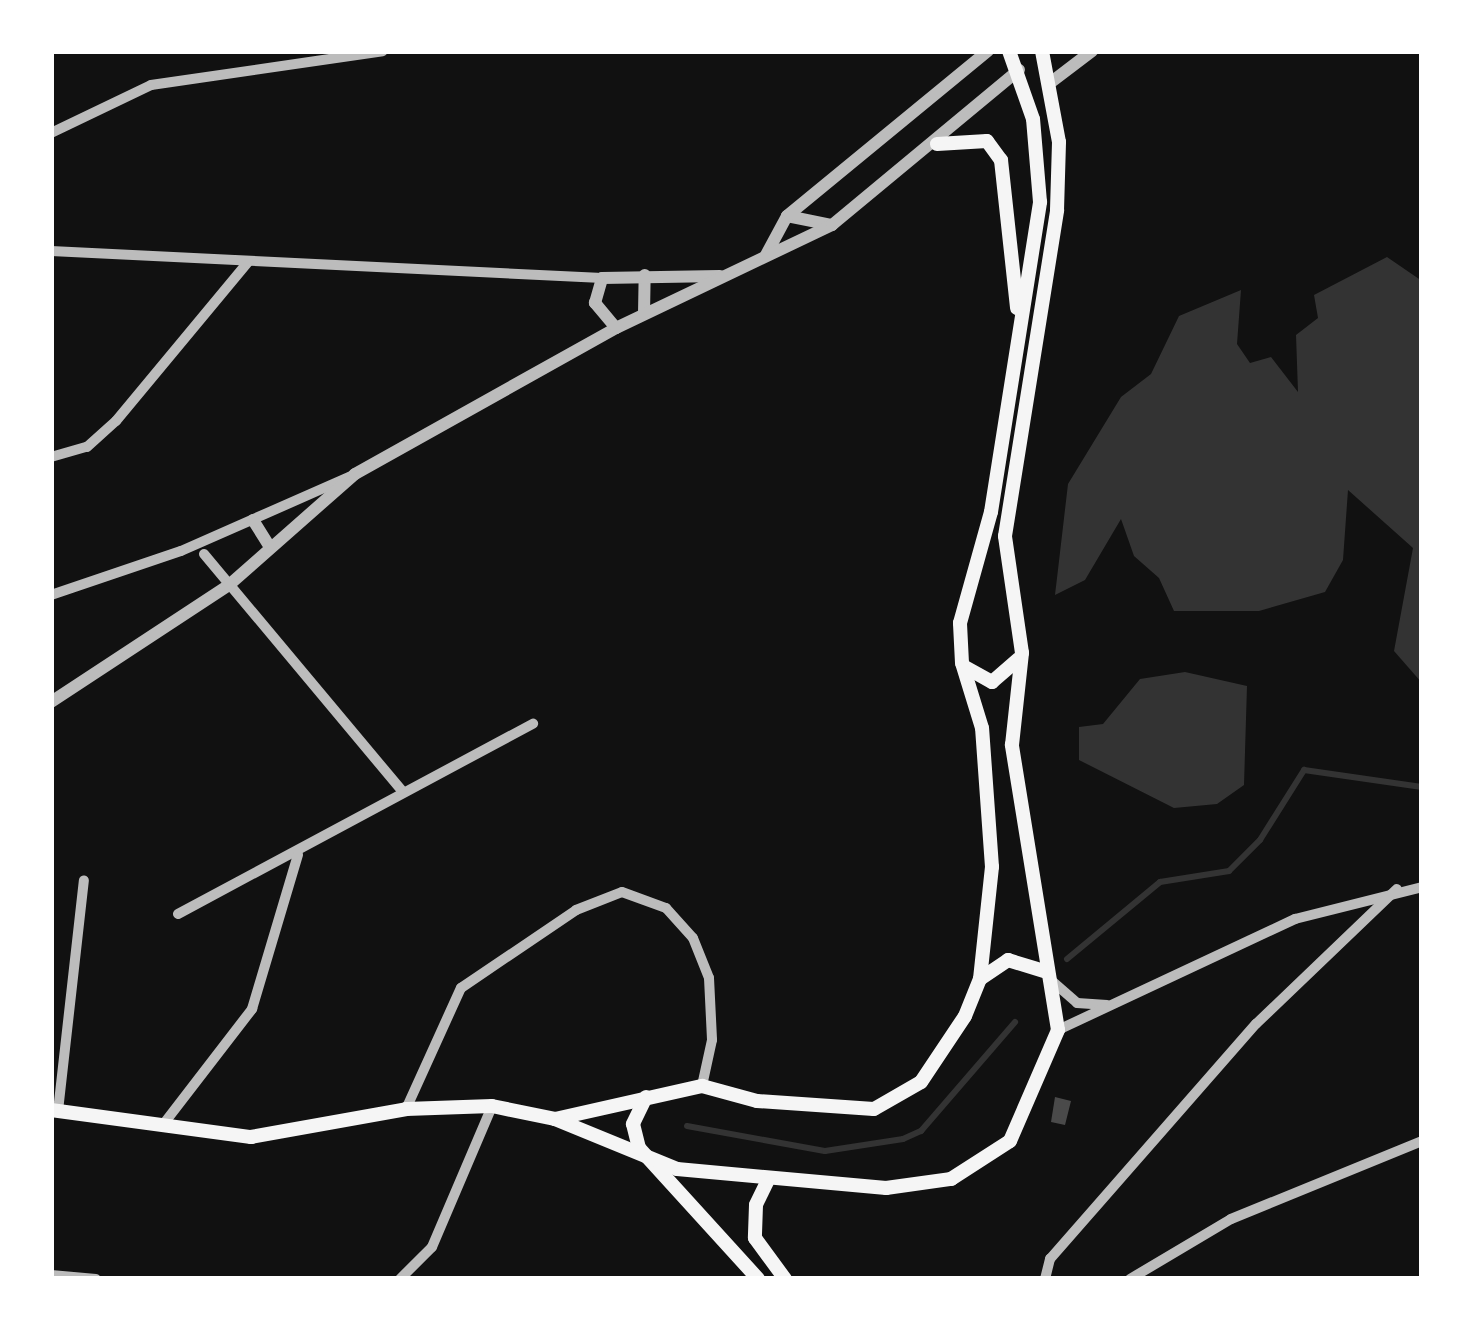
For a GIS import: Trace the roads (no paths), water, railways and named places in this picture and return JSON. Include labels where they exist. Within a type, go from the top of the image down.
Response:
[{"type":"main road","points":[[556,1119],[702,1086],[831,1109],[899,1100],[950,1046],[980,979],[992,867],[982,728],[962,663],[964,600],[991,512],[1040,202],[1035,131],[1019,70],[1009,51]]},
{"type":"main road","points":[[54,1110],[251,1137],[406,1109],[492,1106],[556,1119],[650,1162],[766,1183],[886,1188],[972,1171],[1022,1124],[1058,1030],[1012,745],[1022,652],[1006,536],[1057,211],[1050,83],[1042,51]]},
{"type":"main road","points":[[937,144],[987,141],[1001,160],[1019,332]]},
{"type":"main road","points":[[962,663],[992,682],[1007,675],[1022,652]]},
{"type":"main road","points":[[980,979],[1008,960],[1047,972]]},
{"type":"main road","points":[[646,1096],[633,1135],[650,1162],[758,1279]]},
{"type":"main road","points":[[766,1183],[756,1205],[755,1238],[785,1279]]},
{"type":"street","points":[[51,133],[151,85],[383,51]]},
{"type":"street","points":[[765,257],[787,217],[988,51]]},
{"type":"street","points":[[1050,83],[1092,51]]},
{"type":"street","points":[[51,595],[181,551],[356,474],[616,328],[832,225],[937,144],[1019,70]]},
{"type":"street","points":[[787,217],[832,225]]},
{"type":"street","points":[[51,251],[602,278],[725,275]]},
{"type":"street","points":[[51,458],[87,448],[116,421],[248,262]]},
{"type":"street","points":[[644,314],[645,275]]},
{"type":"street","points":[[602,278],[596,303],[616,328]]},
{"type":"street","points":[[51,702],[230,585],[356,474]]},
{"type":"street","points":[[253,520],[270,547]]},
{"type":"street","points":[[204,554],[215,534]]},
{"type":"street","points":[[181,551],[204,554],[403,791]]},
{"type":"street","points":[[178,914],[298,855],[403,791],[533,724]]},
{"type":"street","points":[[162,1126],[234,1042],[252,1009],[298,855]]},
{"type":"street","points":[[54,1110],[83,880]]},
{"type":"street","points":[[1058,1030],[1294,919],[1397,889],[1422,887]]},
{"type":"street","points":[[1045,1279],[1050,1258],[1256,1024],[1397,889]]},
{"type":"street","points":[[406,1109],[461,988],[576,910],[622,892],[666,908],[701,958],[712,1040],[702,1086]]},
{"type":"street","points":[[1047,972],[1060,995],[1111,1005]]},
{"type":"street","points":[[400,1279],[432,1247],[492,1106]]},
{"type":"street","points":[[1130,1279],[1231,1220],[1422,1141]]},
{"type":"street","points":[[51,1275],[96,1279]]},
{"type":"waterway","points":[[1067,959],[1160,882],[1229,871],[1260,840],[1304,770],[1422,787]]},
{"type":"waterway","points":[[687,1126],[825,1151],[903,1139],[921,1131],[1015,1022]]}]
